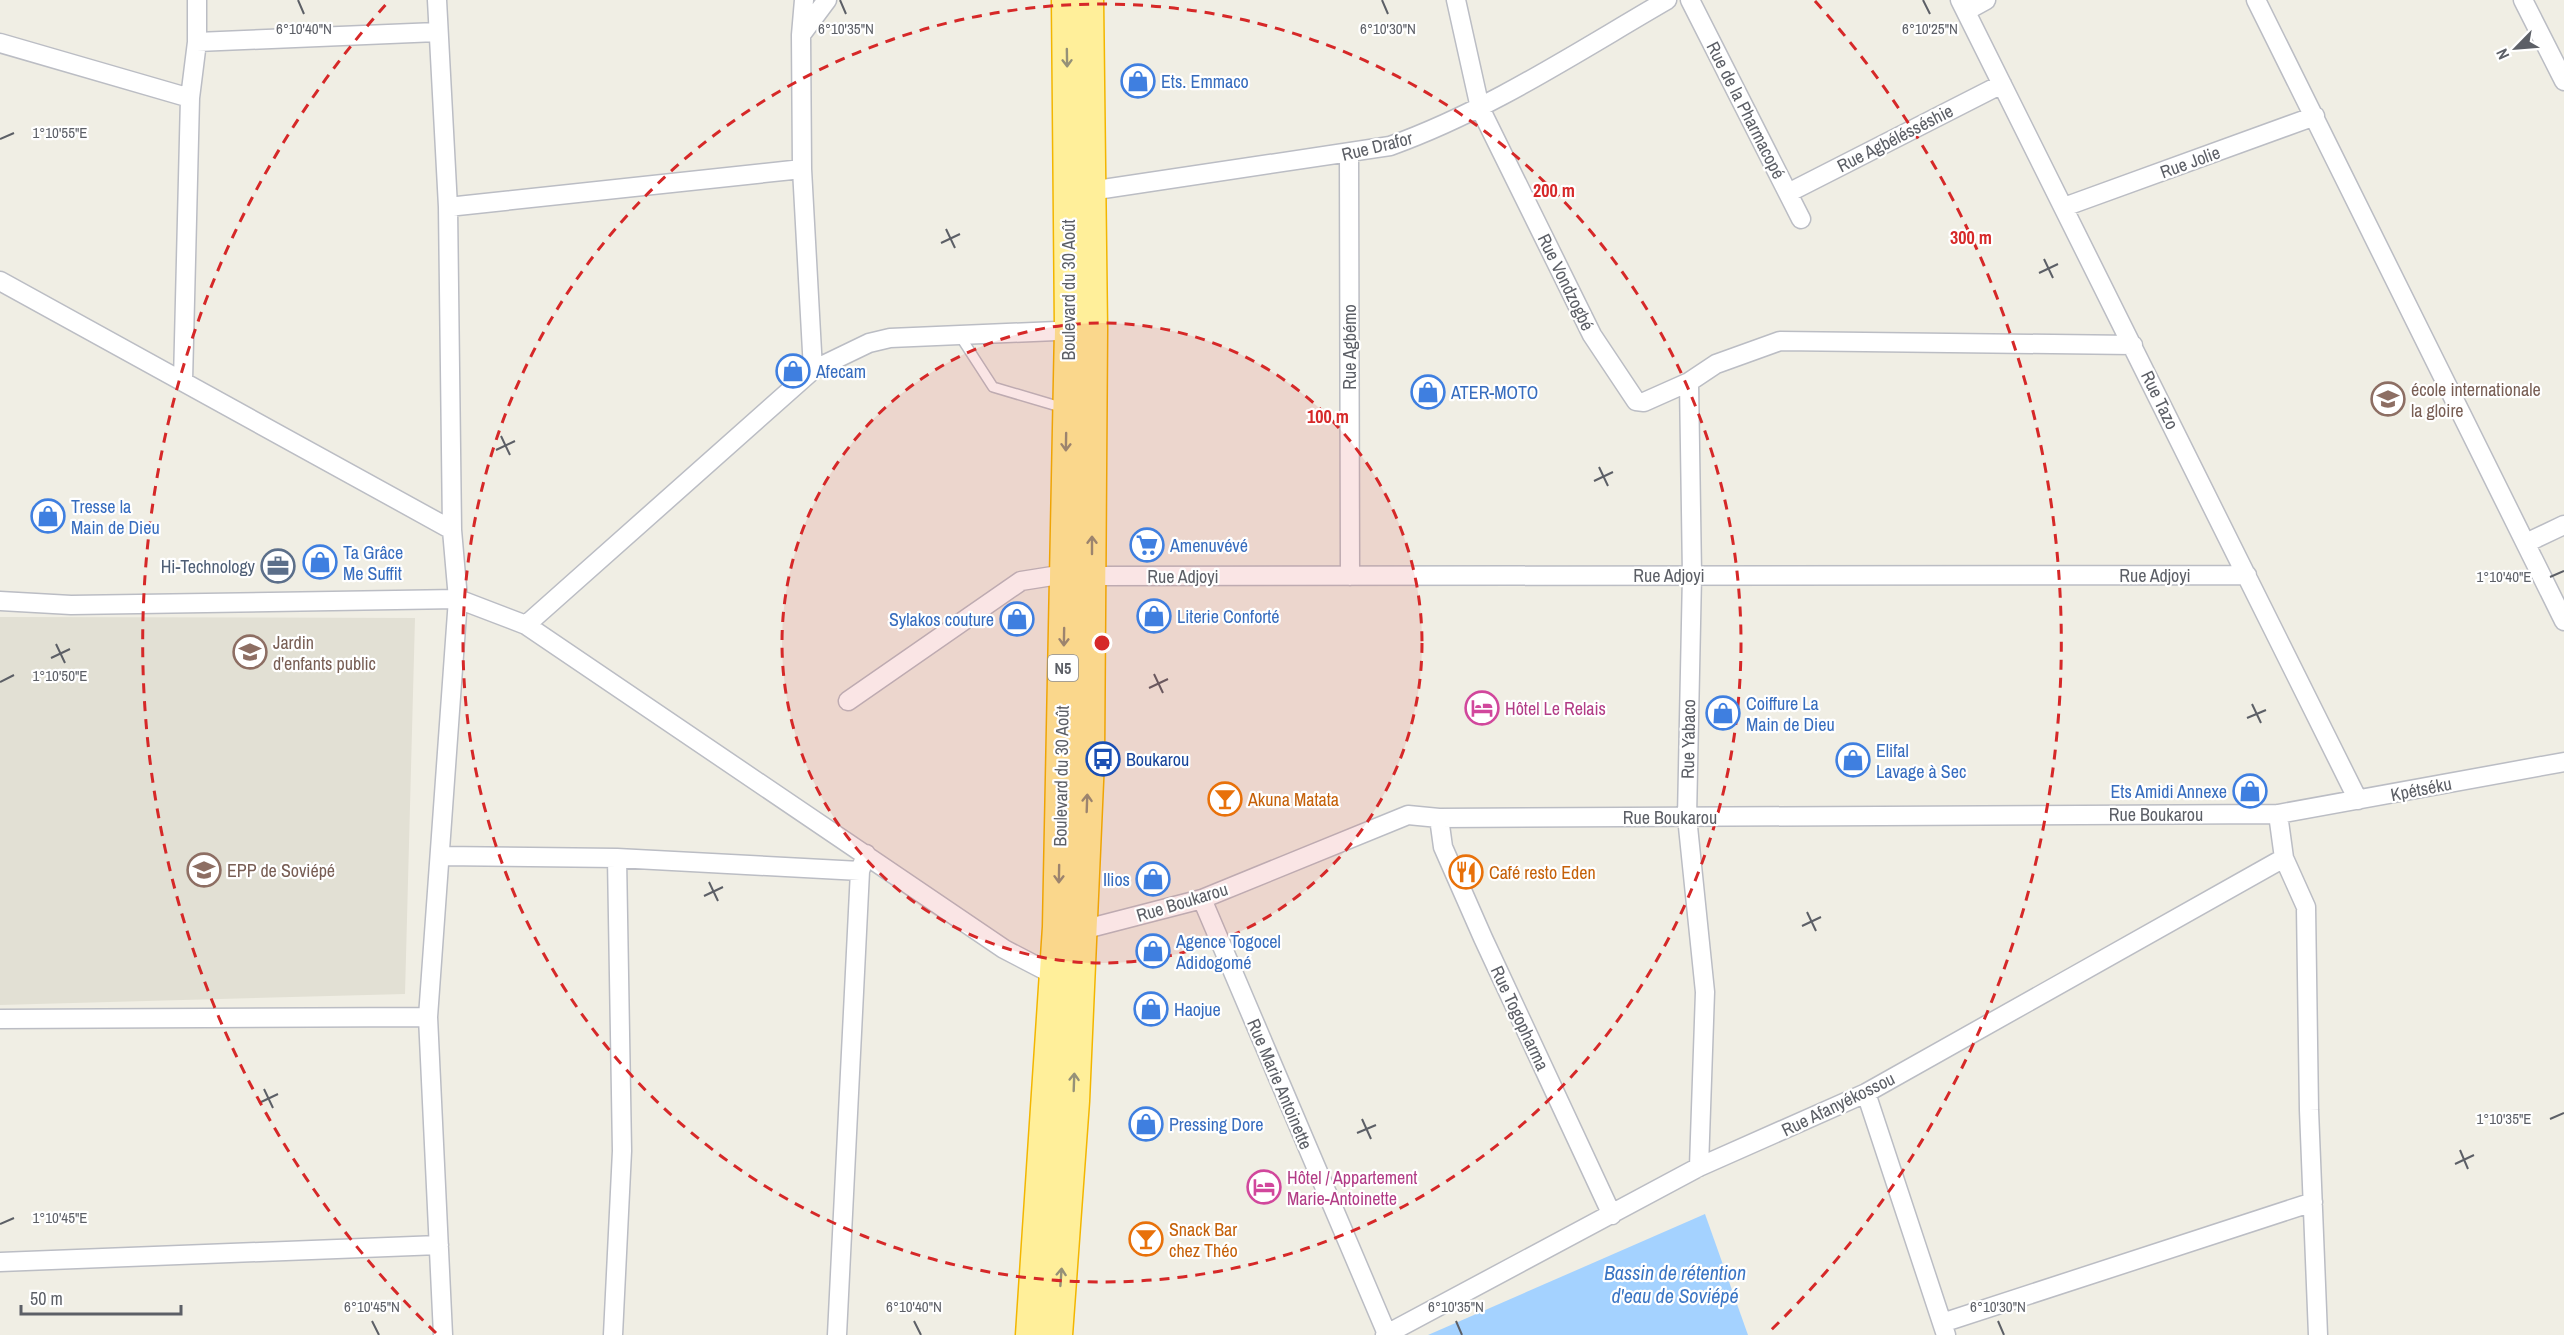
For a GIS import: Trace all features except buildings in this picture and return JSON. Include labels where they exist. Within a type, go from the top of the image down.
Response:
[{"type":"highway","name":"Boulevard du 30 Août","points":[[1067,0],[1081,330],[1067,409],[1078,575]]},
{"type":"highway","name":"Boulevard du 30 Août","points":[[1031,1335],[1070,928],[1081,330],[1090,191],[1088,0]]},
{"type":"highway","name":"Boulevard du 30 Août","points":[[1057,1335],[1074,1101],[1066,976]]},
{"type":"street","points":[[183,381],[190,98],[197,42],[197,0]]},
{"type":"street","points":[[437,0],[448,207],[452,530],[458,599],[428,1017],[443,1335]]},
{"type":"street","points":[[804,0],[801,35],[802,169],[813,370]]},
{"type":"street","points":[[801,35],[827,0]]},
{"type":"street","name":"Rue Vondzogbé","points":[[1456,0],[1480,108],[1592,335],[1636,400],[1644,402],[1689,382]]},
{"type":"street","name":"Rue Drafor","points":[[1090,191],[1349,154],[1400,143],[1480,108],[1667,0]]},
{"type":"street","name":"Rue de la Pharmacopé","points":[[1690,0],[1801,219]]},
{"type":"street","points":[[1963,5],[1986,0]]},
{"type":"street","points":[[2256,0],[2564,621]]},
{"type":"street","points":[[2523,0],[2564,81]]},
{"type":"street","name":"Rue Tazo","points":[[1963,5],[2358,800]]},
{"type":"street","points":[[197,42],[437,32]]},
{"type":"street","points":[[0,43],[190,98]]},
{"type":"street","name":"Rue Agbélésséshie","points":[[1788,193],[2002,84]]},
{"type":"street","name":"Rue Jolie","points":[[2064,207],[2315,116]]},
{"type":"street","name":"Rue Agbémo","points":[[1349,154],[1350,576]]},
{"type":"street","points":[[448,207],[802,169]]},
{"type":"street","points":[[0,280],[452,530]]},
{"type":"street","points":[[526,625],[813,370],[869,343],[890,338],[1081,330]]},
{"type":"street","points":[[1689,382],[1716,364],[1780,341],[2133,345]]},
{"type":"street","name":"Rue Yabaco","points":[[1689,382],[1692,575],[1687,817],[1705,992],[1699,1167]]},
{"type":"street","points":[[2526,543],[2564,525]]},
{"type":"street","name":"Rue Adjoyi","points":[[848,701],[1021,581],[1078,575],[2247,575]]},
{"type":"street","points":[[0,601],[71,605],[458,599],[526,625],[863,862],[1004,949],[1066,976]]},
{"type":"street","name":"Kpétséku","points":[[2278,814],[2564,762]]},
{"type":"street","points":[[2278,814],[2284,858],[2306,907],[2318,1335]]},
{"type":"street","name":"Rue Boukarou","points":[[1070,928],[1202,900],[1408,815],[1438,818],[2278,814]]},
{"type":"street","name":"Rue Togopharma","points":[[1438,818],[1443,847],[1478,928],[1612,1215]]},
{"type":"street","points":[[440,856],[863,862]]},
{"type":"street","points":[[613,1335],[622,1151],[616,858]]},
{"type":"street","name":"Rue Afanyékossou","points":[[1386,1334],[1699,1167],[1866,1093],[2284,858]]},
{"type":"street","points":[[837,1335],[863,862]]},
{"type":"street","name":"Rue Marie Antoinette","points":[[1202,900],[1386,1334]]},
{"type":"street","points":[[0,1019],[428,1017]]},
{"type":"street","points":[[1866,1093],[1944,1329],[2313,1202]]},
{"type":"street","points":[[0,1262],[439,1245]]},
{"type":"lane","points":[[960,336],[993,387],[1067,409]]},
{"type":"shaded area","name":"EPP de Soviépé","points":[[0,617],[415,618],[405,994],[0,1005]]},
{"type":"water","name":"Bassin de rétention d'eau de Soviépé","points":[[1705,1214],[1748,1335],[1428,1335]]},
{"type":"place","name":"Ets. Emmaco","points":[[1138,81]]},
{"type":"place","name":"Afecam","points":[[793,371]]},
{"type":"place","name":"ATER-MOTO","points":[[1428,392]]},
{"type":"place","name":"école internationale la gloire","points":[[2388,399]]},
{"type":"place","name":"Tresse la Main de Dieu","points":[[48,516]]},
{"type":"place","name":"Amenuvévé","points":[[1147,545]]},
{"type":"place","name":"Ta Grâce Me Suffit","points":[[320,562]]},
{"type":"place","name":"Hi-Technology","points":[[278,566]]},
{"type":"place","name":"Literie Conforté","points":[[1154,616]]},
{"type":"place","name":"Sylakos couture","points":[[1017,619]]},
{"type":"place","name":"Jardin d'enfants public","points":[[250,652]]},
{"type":"place","name":"Hôtel Le Relais","points":[[1482,708]]},
{"type":"place","name":"Coiffure La Main de Dieu","points":[[1723,713]]},
{"type":"place","name":"Boukarou","points":[[1103,759]]},
{"type":"place","name":"Elifal Lavage à Sec","points":[[1853,760]]},
{"type":"place","name":"Ets Amidi Annexe","points":[[2250,791]]},
{"type":"place","name":"Akuna Matata","points":[[1225,799]]},
{"type":"place","name":"EPP de Soviépé","points":[[204,870]]},
{"type":"place","name":"Café resto Eden","points":[[1466,872]]},
{"type":"place","name":"Ilios","points":[[1153,879]]},
{"type":"place","name":"Agence Togocel Adidogomé","points":[[1153,951]]},
{"type":"place","name":"Haojue","points":[[1151,1009]]},
{"type":"place","name":"Pressing Dore","points":[[1146,1124]]},
{"type":"place","name":"Hôtel / Appartement Marie-Antoinette","points":[[1264,1187]]},
{"type":"place","name":"Snack Bar chez Théo","points":[[1146,1239]]}]
